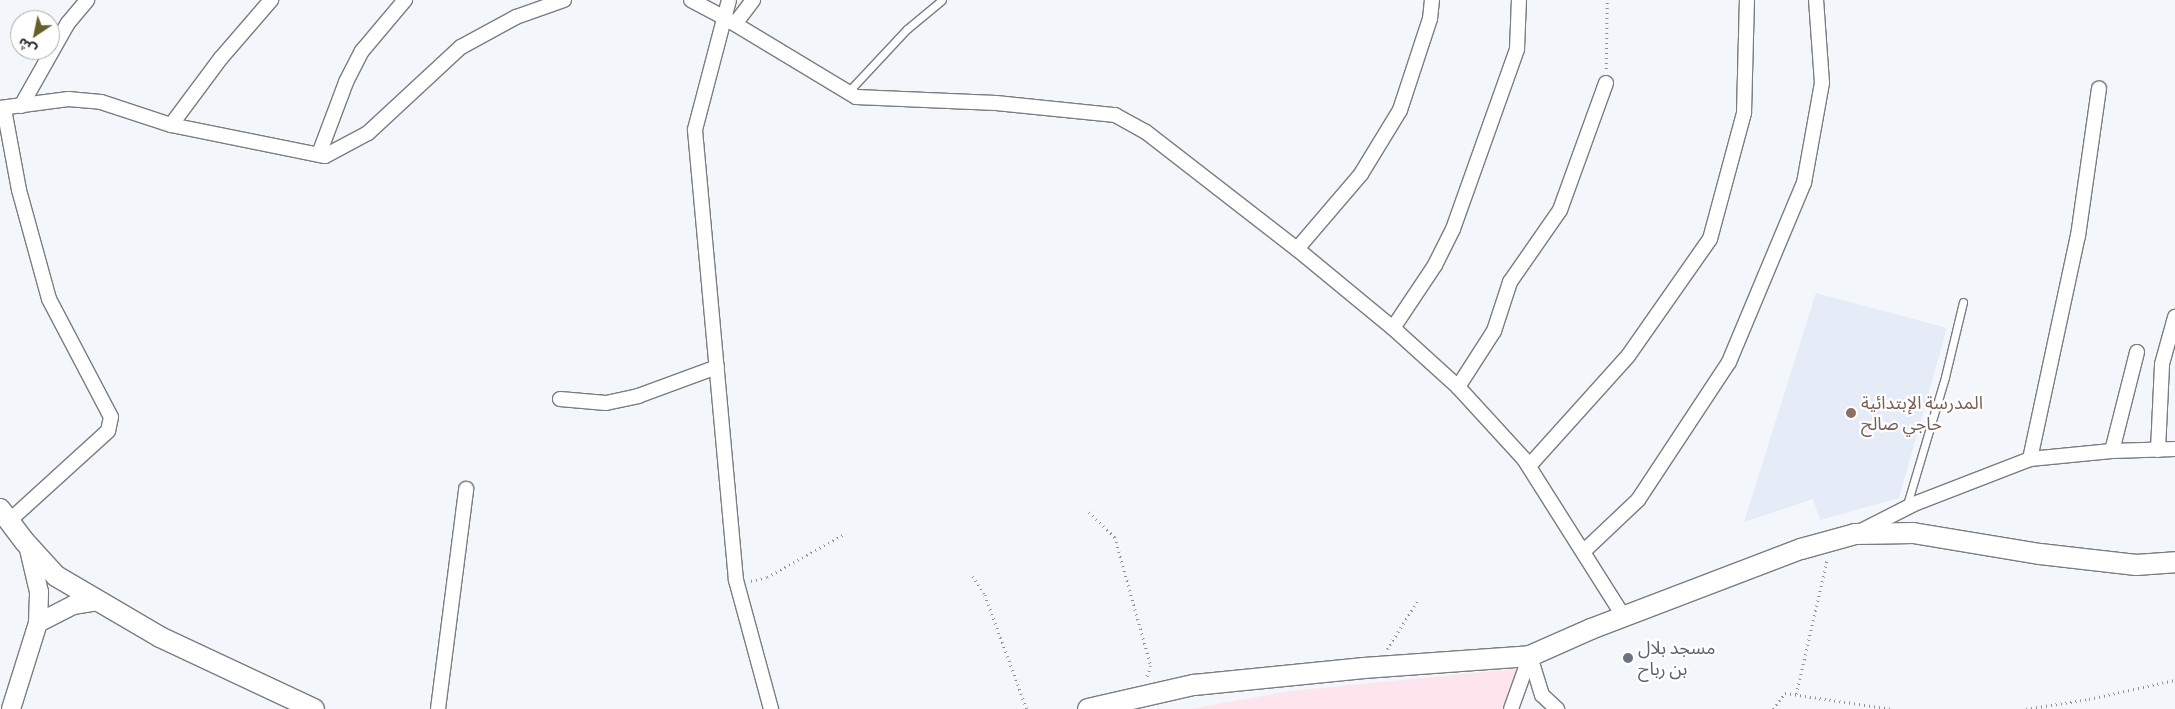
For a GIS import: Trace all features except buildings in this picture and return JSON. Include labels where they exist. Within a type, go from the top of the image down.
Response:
[{"type":"main road","points":[[5,515],[28,545],[56,576],[160,637],[314,709]]},
{"type":"main road","points":[[1088,709],[1194,685],[1375,667],[1530,656],[1624,617],[1801,549],[1855,534],[1913,533],[2040,554],[2136,565],[2175,562]]},
{"type":"street","points":[[20,106],[68,23],[87,0]]},
{"type":"street","points":[[171,125],[221,58],[271,0]]},
{"type":"street","points":[[319,154],[346,82],[362,51],[405,0]]},
{"type":"street","points":[[5,515],[108,431],[111,417],[50,299],[20,190],[2,108],[68,99],[101,102],[171,125],[324,156],[368,133],[461,47],[516,17],[564,0]]},
{"type":"street","points":[[691,0],[856,96],[996,103],[1115,115],[1146,132],[1297,249],[1393,328],[1458,387],[1529,466],[1624,617]]},
{"type":"street","points":[[729,0],[730,21],[695,130],[738,585],[771,709]]},
{"type":"street","points":[[730,21],[753,0]]},
{"type":"street","points":[[1297,249],[1361,174],[1400,110],[1430,19],[1432,0]]},
{"type":"street","points":[[1393,328],[1435,265],[1453,229],[1517,49],[1519,0]]},
{"type":"street","points":[[1529,466],[1628,356],[1710,239],[1744,114],[1746,0]]},
{"type":"street","points":[[1583,552],[1638,500],[1729,362],[1804,183],[1822,83],[1816,0]]},
{"type":"street","points":[[1458,387],[1494,331],[1510,282],[1560,210],[1606,83]]},
{"type":"street","points":[[2030,459],[2078,236],[2099,88]]},
{"type":"street","points":[[2158,450],[2162,364],[2175,317]]},
{"type":"street","points":[[2112,451],[2137,352]]},
{"type":"street","points":[[560,399],[606,403],[638,396],[717,367]]},
{"type":"street","points":[[1855,534],[1906,508],[2030,459],[2112,451],[2175,449]]},
{"type":"street","points":[[438,709],[466,488]]},
{"type":"street","points":[[11,709],[38,624],[39,592],[28,545]]},
{"type":"street","points":[[38,624],[73,605],[98,601]]},
{"type":"street","points":[[1511,709],[1530,656]]},
{"type":"street","points":[[1530,656],[1542,695],[1557,709]]},
{"type":"lane","points":[[848,92],[907,29],[942,0]]},
{"type":"lane","points":[[1906,508],[1945,377],[1963,302]]},
{"type":"path","points":[[1606,83],[1607,0]]},
{"type":"path","points":[[1089,512],[1115,538],[1151,666],[1140,698]]},
{"type":"path","points":[[738,585],[767,577],[846,533]]},
{"type":"path","points":[[1796,694],[1832,540]]},
{"type":"path","points":[[973,576],[986,595],[1027,709]]},
{"type":"path","points":[[1375,667],[1418,600]]},
{"type":"path","points":[[2026,709],[2089,699],[2175,680]]},
{"type":"path","points":[[1773,709],[1786,692],[1892,709]]},
{"type":"shaded area","name":"المدرسة الإبتدائية حاجي صالح","points":[[1816,293],[1947,328],[1899,498],[1820,520],[1813,499],[1744,522]]},
{"type":"shaded area","points":[[1525,668],[1515,709],[1190,709],[1290,691]]},
{"type":"place","name":"المدرسة الإبتدائية حاجي صالح","points":[[1851,413]]},
{"type":"place","name":"مسجد بلال بن رباح","points":[[1628,658]]}]
